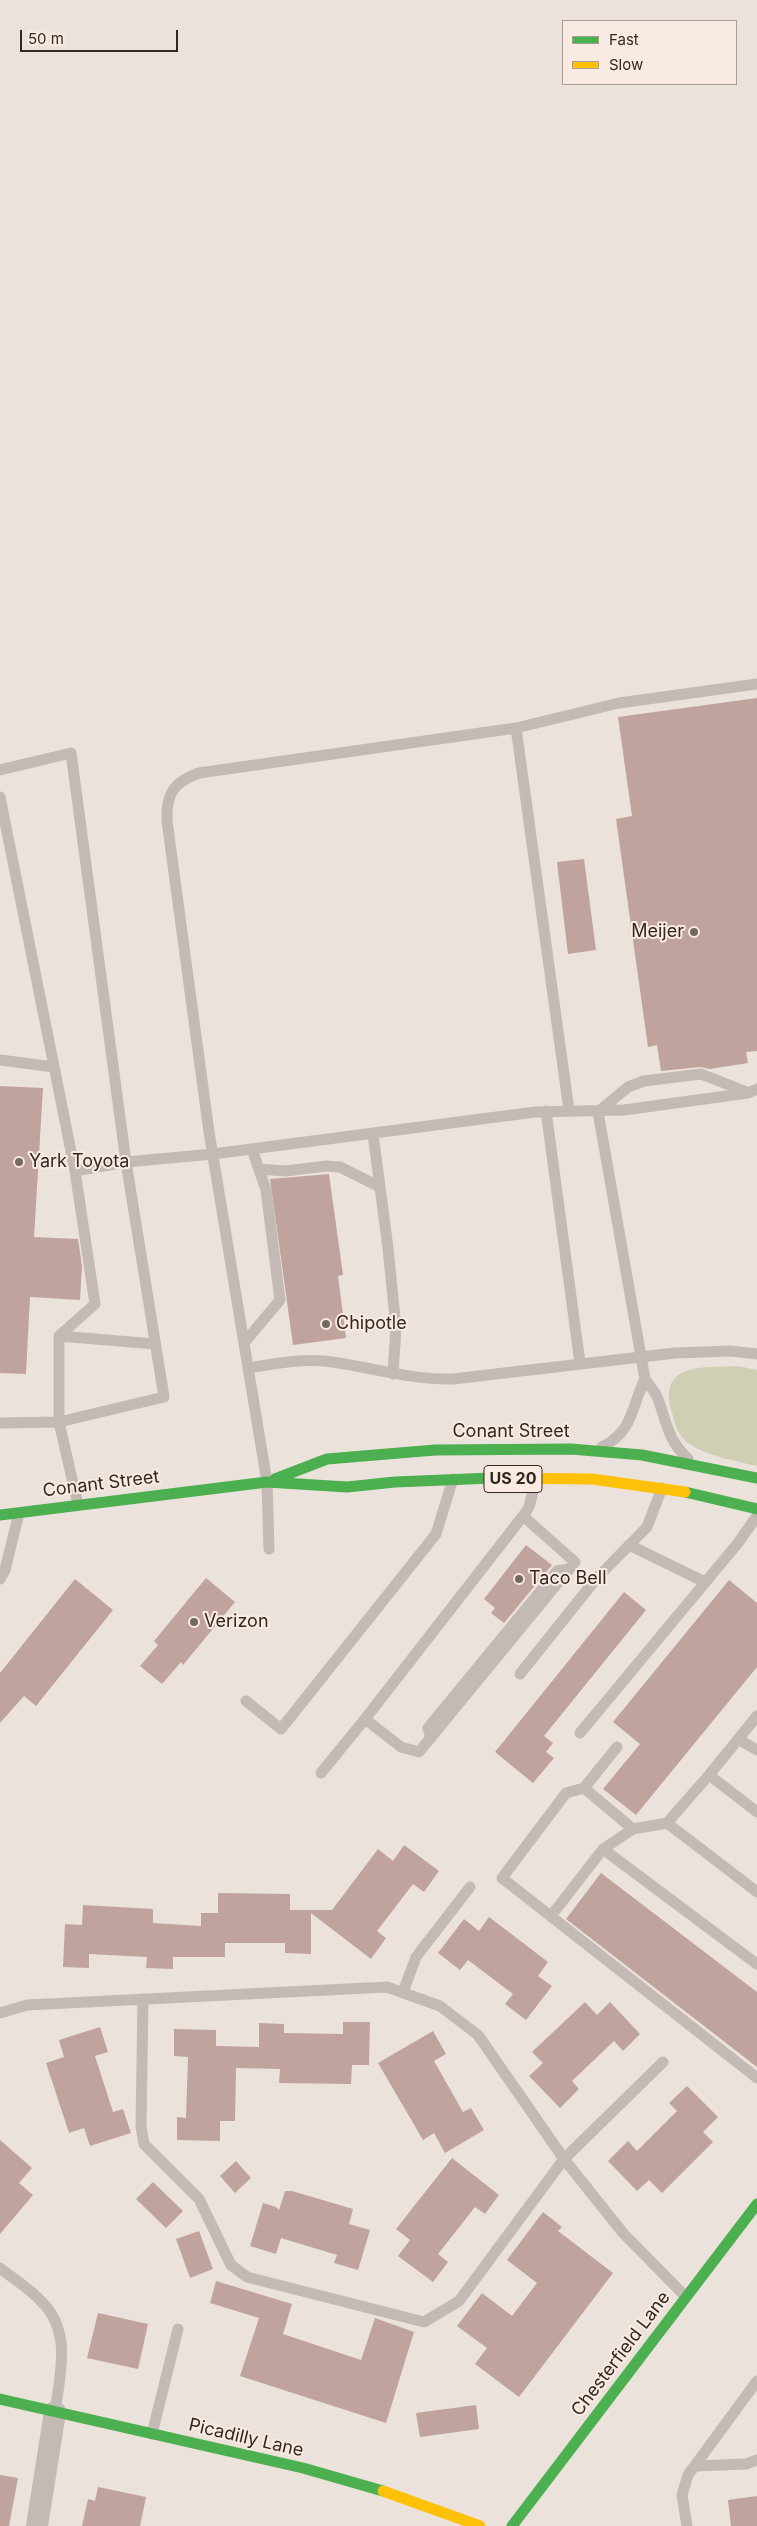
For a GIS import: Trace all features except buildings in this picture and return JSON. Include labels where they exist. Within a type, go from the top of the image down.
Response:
[{"type":"main road","name":"Conant Street","points":[[267,1482],[327,1460],[435,1450],[596,1450],[694,1464],[757,1478]]},
{"type":"main road","name":"Conant Street","points":[[0,1515],[267,1482],[347,1488],[453,1480],[592,1479],[662,1488],[757,1509]]},
{"type":"main road","name":"Chesterfield Lane","points":[[512,2526],[686,2297],[747,2225],[757,2204]]},
{"type":"main road","name":"Picadilly Lane","points":[[0,2399],[303,2468],[404,2496],[480,2526]]},
{"type":"street","points":[[37,2526],[55,2412]]},
{"type":"lane","points":[[270,1549],[267,1482],[213,1154],[167,820],[166,805],[171,792],[183,779],[199,772],[516,728],[619,702],[757,684]]},
{"type":"lane","points":[[516,728],[569,1110]]},
{"type":"lane","points":[[0,770],[71,753],[126,1162],[164,1397],[59,1422],[0,1422]]},
{"type":"lane","points":[[0,797],[75,1171],[95,1304],[59,1336],[59,1422],[78,1505]]},
{"type":"lane","points":[[0,1060],[54,1067]]},
{"type":"lane","points":[[598,1112],[628,1087],[644,1081],[701,1074],[753,1091]]},
{"type":"lane","points":[[75,1171],[126,1162],[213,1154],[546,1111],[598,1112],[753,1091]]},
{"type":"lane","points":[[546,1111],[580,1363]]},
{"type":"lane","points":[[598,1112],[645,1379],[658,1398],[662,1418],[672,1441],[694,1464]]},
{"type":"lane","points":[[373,1134],[396,1328],[393,1374]]},
{"type":"lane","points":[[244,1344],[280,1300],[266,1190],[252,1149]]},
{"type":"lane","points":[[259,1170],[285,1171],[327,1166],[340,1167],[380,1187]]},
{"type":"lane","points":[[59,1336],[155,1344]]},
{"type":"lane","points":[[248,1368],[300,1361],[324,1361],[426,1380],[453,1379],[642,1356],[706,1351],[757,1354]]},
{"type":"lane","points":[[596,1450],[612,1442],[623,1432],[630,1420],[635,1398],[645,1379]]},
{"type":"lane","points":[[246,1701],[281,1729],[436,1534],[453,1480]]},
{"type":"lane","points":[[321,1773],[524,1516],[529,1507],[536,1480]]},
{"type":"lane","points":[[520,1674],[596,1579],[647,1527],[662,1488]]},
{"type":"lane","points":[[0,1579],[5,1570],[19,1513]]},
{"type":"lane","points":[[364,1719],[401,1748],[419,1752],[570,1569],[575,1562],[524,1516]]},
{"type":"lane","points":[[580,1733],[738,1542],[757,1516]]},
{"type":"lane","points":[[629,1545],[705,1582]]},
{"type":"lane","points":[[551,1916],[603,1849],[633,1829],[667,1823],[757,1716]]},
{"type":"lane","points":[[738,1739],[757,1750]]},
{"type":"lane","points":[[617,1747],[584,1788],[566,1793],[502,1878],[757,2078]]},
{"type":"lane","points":[[709,1775],[757,1812]]},
{"type":"lane","points":[[584,1788],[633,1829]]},
{"type":"lane","points":[[667,1823],[757,1892]]},
{"type":"lane","points":[[603,1849],[757,1964]]},
{"type":"lane","points":[[402,1992],[416,1957],[470,1887]]},
{"type":"lane","points":[[0,2013],[28,2005],[387,1987],[440,2006],[478,2035],[564,2159],[623,2233],[686,2297]]},
{"type":"lane","points":[[142,1999],[141,2127],[144,2144],[199,2199],[231,2265],[247,2277],[424,2322],[459,2301],[564,2159],[663,2062]]},
{"type":"lane","points":[[0,2268],[42,2302],[58,2322],[62,2353],[55,2412]]},
{"type":"lane","points":[[152,2434],[178,2330]]},
{"type":"lane","points":[[687,2526],[682,2495],[688,2475],[757,2381]]},
{"type":"lane","points":[[695,2466],[746,2464],[757,2460]]},
{"type":"green space","points":[[738,1366],[757,1370],[757,1466],[715,1456],[691,1445],[680,1435],[672,1413],[669,1396],[671,1384],[677,1376],[697,1368]]},
{"type":"traffic: fast","points":[[275,1479],[327,1459],[435,1450],[571,1449],[642,1455],[757,1478]]},
{"type":"traffic: fast","points":[[0,1515],[267,1482],[347,1487],[395,1482],[492,1478]]},
{"type":"traffic: fast","points":[[685,1492],[757,1509]]},
{"type":"traffic: fast","points":[[512,2526],[757,2204]]},
{"type":"traffic: fast","points":[[0,2399],[303,2468],[383,2491]]},
{"type":"traffic: slow","points":[[492,1478],[592,1479],[685,1492]]},
{"type":"traffic: slow","points":[[383,2491],[480,2526]]},
{"type":"place","name":"Meijer","points":[[694,932]]},
{"type":"place","name":"Yark Toyota","points":[[19,1162]]},
{"type":"place","name":"Chipotle","points":[[326,1324]]},
{"type":"place","name":"Taco Bell","points":[[519,1579]]},
{"type":"place","name":"Verizon","points":[[194,1622]]}]
